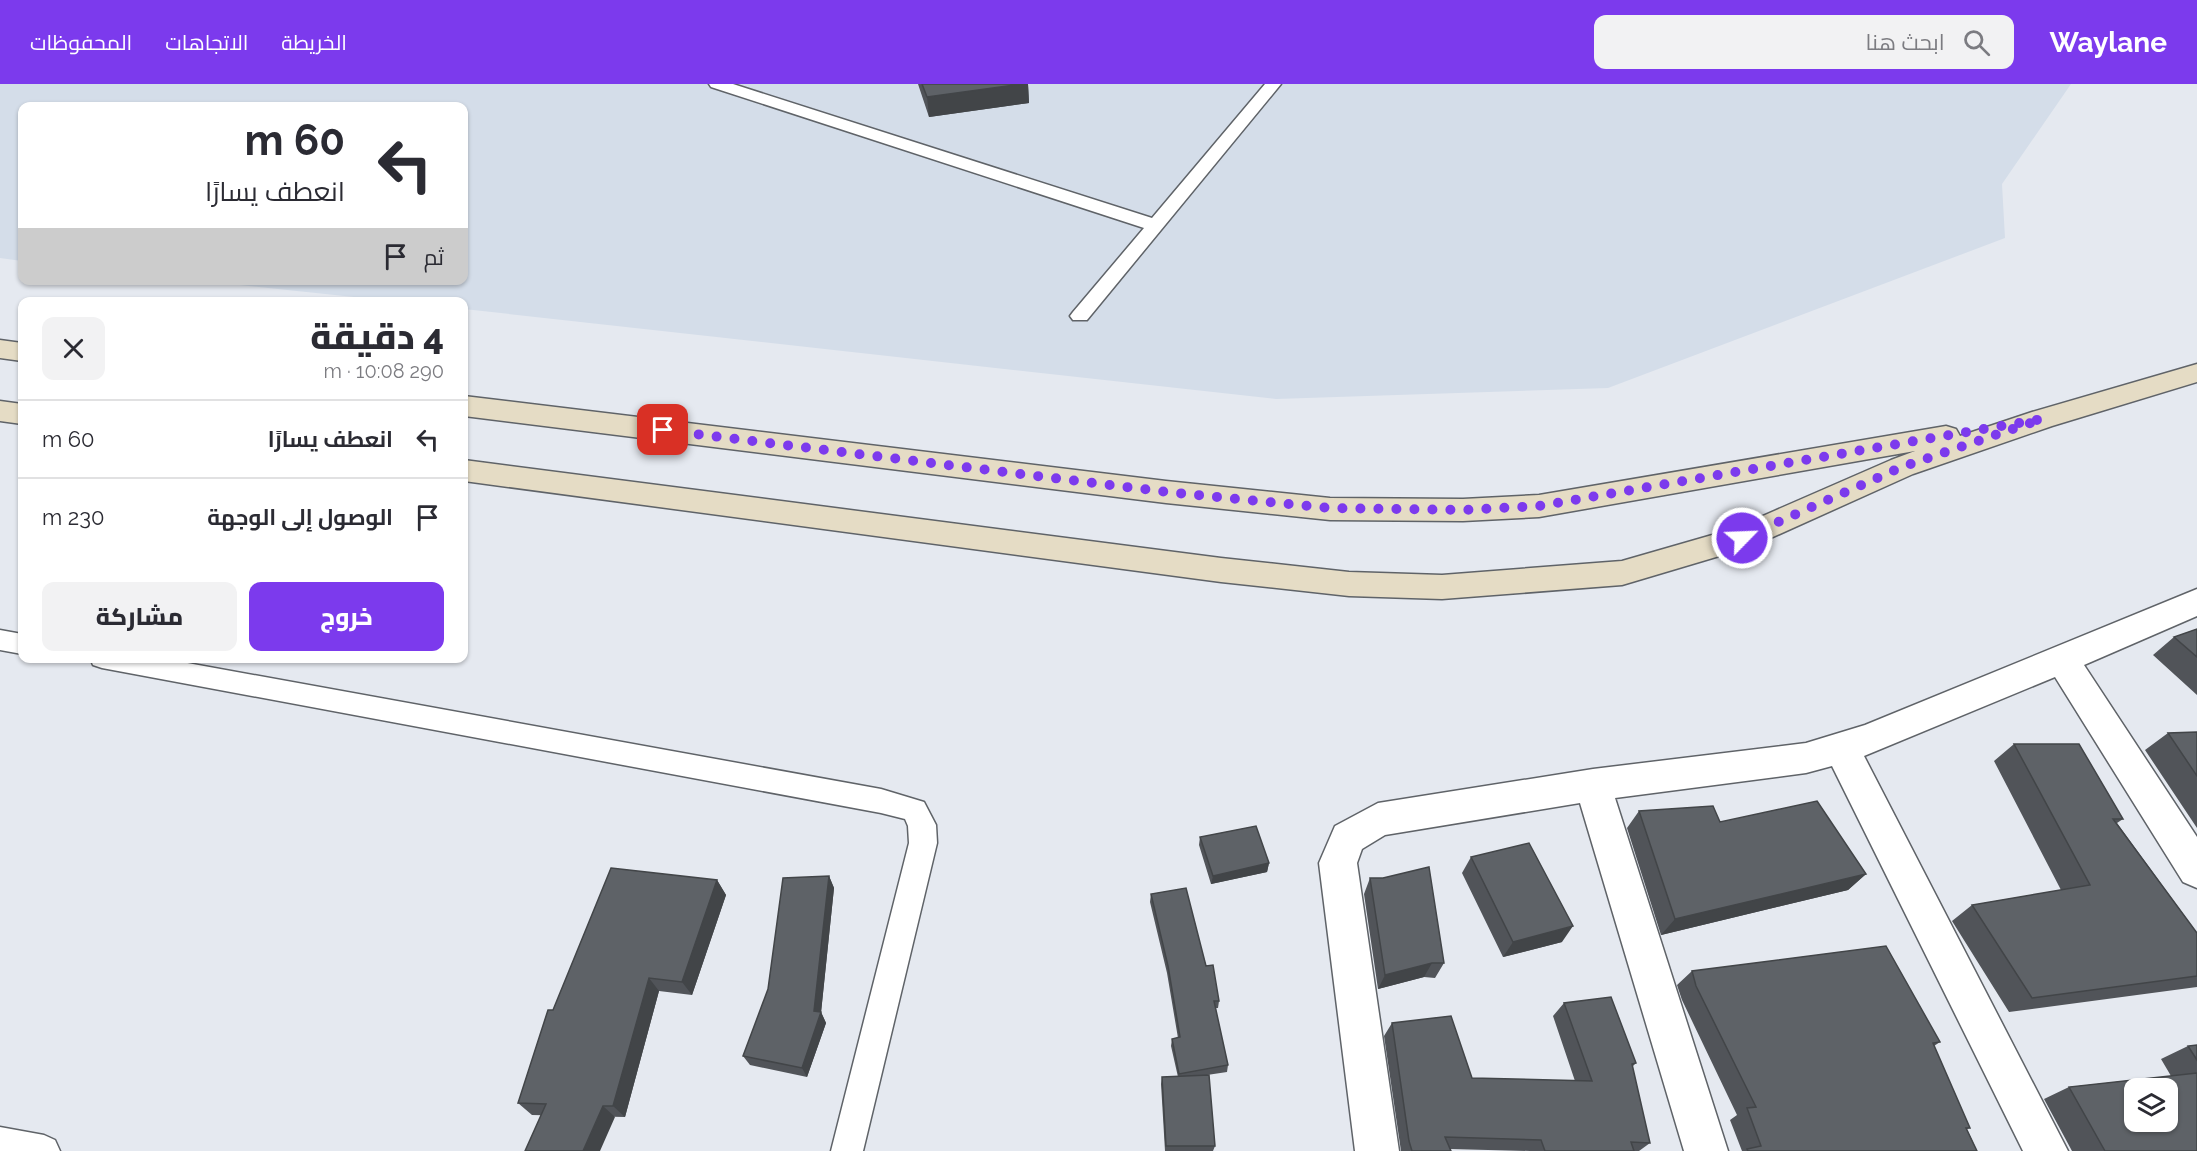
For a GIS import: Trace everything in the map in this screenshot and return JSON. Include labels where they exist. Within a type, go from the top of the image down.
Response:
[{"type":"main road","points":[[0,349],[18,351]]},
{"type":"main road","points":[[468,472],[1221,570],[1349,584],[1442,587],[1622,573],[1742,538],[1902,467],[2042,419],[2197,373]]},
{"type":"main road","points":[[468,406],[1167,492],[1330,508],[1441,510],[1539,506],[2042,419]]},
{"type":"main road","points":[[0,411],[18,413]]},
{"type":"street","points":[[1377,1151],[1338,863],[1348,838],[1378,820],[1593,785],[1806,758],[1870,739],[2197,602]]},
{"type":"street","points":[[2062,659],[2197,870]]},
{"type":"street","points":[[1841,747],[2046,1151]]},
{"type":"street","points":[[1593,785],[1707,1151]]},
{"type":"lane","points":[[717,84],[1154,225]]},
{"type":"lane","points":[[761,98],[780,84]]},
{"type":"lane","points":[[1080,316],[1273,84]]},
{"type":"lane","points":[[0,640],[18,643]]},
{"type":"lane","points":[[129,663],[881,801],[914,810],[922,825],[923,843],[847,1151]]},
{"type":"lane","points":[[0,1143],[44,1151]]},
{"type":"shaded area","points":[[0,84],[2071,84],[2002,184],[2005,238],[1608,388],[1276,399],[468,309],[468,297],[354,297],[240,285],[468,285],[468,102],[18,102],[18,260],[0,258]]},
{"type":"building","points":[[922,84],[1022,84],[927,97]]},
{"type":"building","points":[[2197,629],[2197,657],[2174,637]]},
{"type":"building","points":[[2197,732],[2197,776],[2168,733]]},
{"type":"building","points":[[2014,744],[2079,744],[2123,819],[2113,819],[2197,933],[2197,976],[2032,998],[1972,905],[2090,885]]},
{"type":"building","points":[[1817,801],[1866,874],[1675,919],[1639,811],[1713,806],[1720,822]]},
{"type":"building","points":[[1256,826],[1269,863],[1213,876],[1200,837]]},
{"type":"building","points":[[1529,843],[1573,926],[1513,942],[1471,857]]},
{"type":"building","points":[[1429,867],[1444,963],[1432,963],[1385,975],[1370,878],[1383,878]]},
{"type":"building","points":[[611,868],[717,880],[682,982],[649,978],[613,1106],[603,1106],[583,1151],[525,1151],[546,1104],[518,1103],[548,1010],[553,1010]]},
{"type":"building","points":[[829,876],[814,1011],[821,1012],[802,1068],[743,1056],[768,989],[783,878]]},
{"type":"building","points":[[1186,888],[1206,966],[1213,965],[1219,1001],[1214,1001],[1228,1065],[1179,1074],[1172,1039],[1180,1037],[1168,966],[1151,894]]},
{"type":"building","points":[[1886,946],[1940,1042],[1933,1043],[1970,1128],[1966,1128],[1977,1151],[1748,1151],[1747,1149],[1761,1146],[1747,1108],[1756,1107],[1696,986],[1692,971]]},
{"type":"building","points":[[1611,997],[1636,1063],[1632,1064],[1650,1143],[1631,1142],[1634,1151],[1545,1151],[1541,1140],[1445,1137],[1451,1151],[1412,1151],[1392,1023],[1451,1016],[1472,1078],[1592,1081],[1564,1003]]},
{"type":"building","points":[[2197,1045],[2197,1060],[2188,1046]]},
{"type":"building","points":[[2197,1073],[2197,1151],[2105,1151],[2069,1087],[2124,1081],[2124,1132],[2178,1132],[2178,1078],[2151,1078]]},
{"type":"building","points":[[1209,1075],[1215,1146],[1166,1146],[1162,1077]]},
{"type":"route","points":[[663,430],[1167,492],[1330,508],[1463,510],[1539,506],[2042,419],[1902,467],[1742,538]]}]
